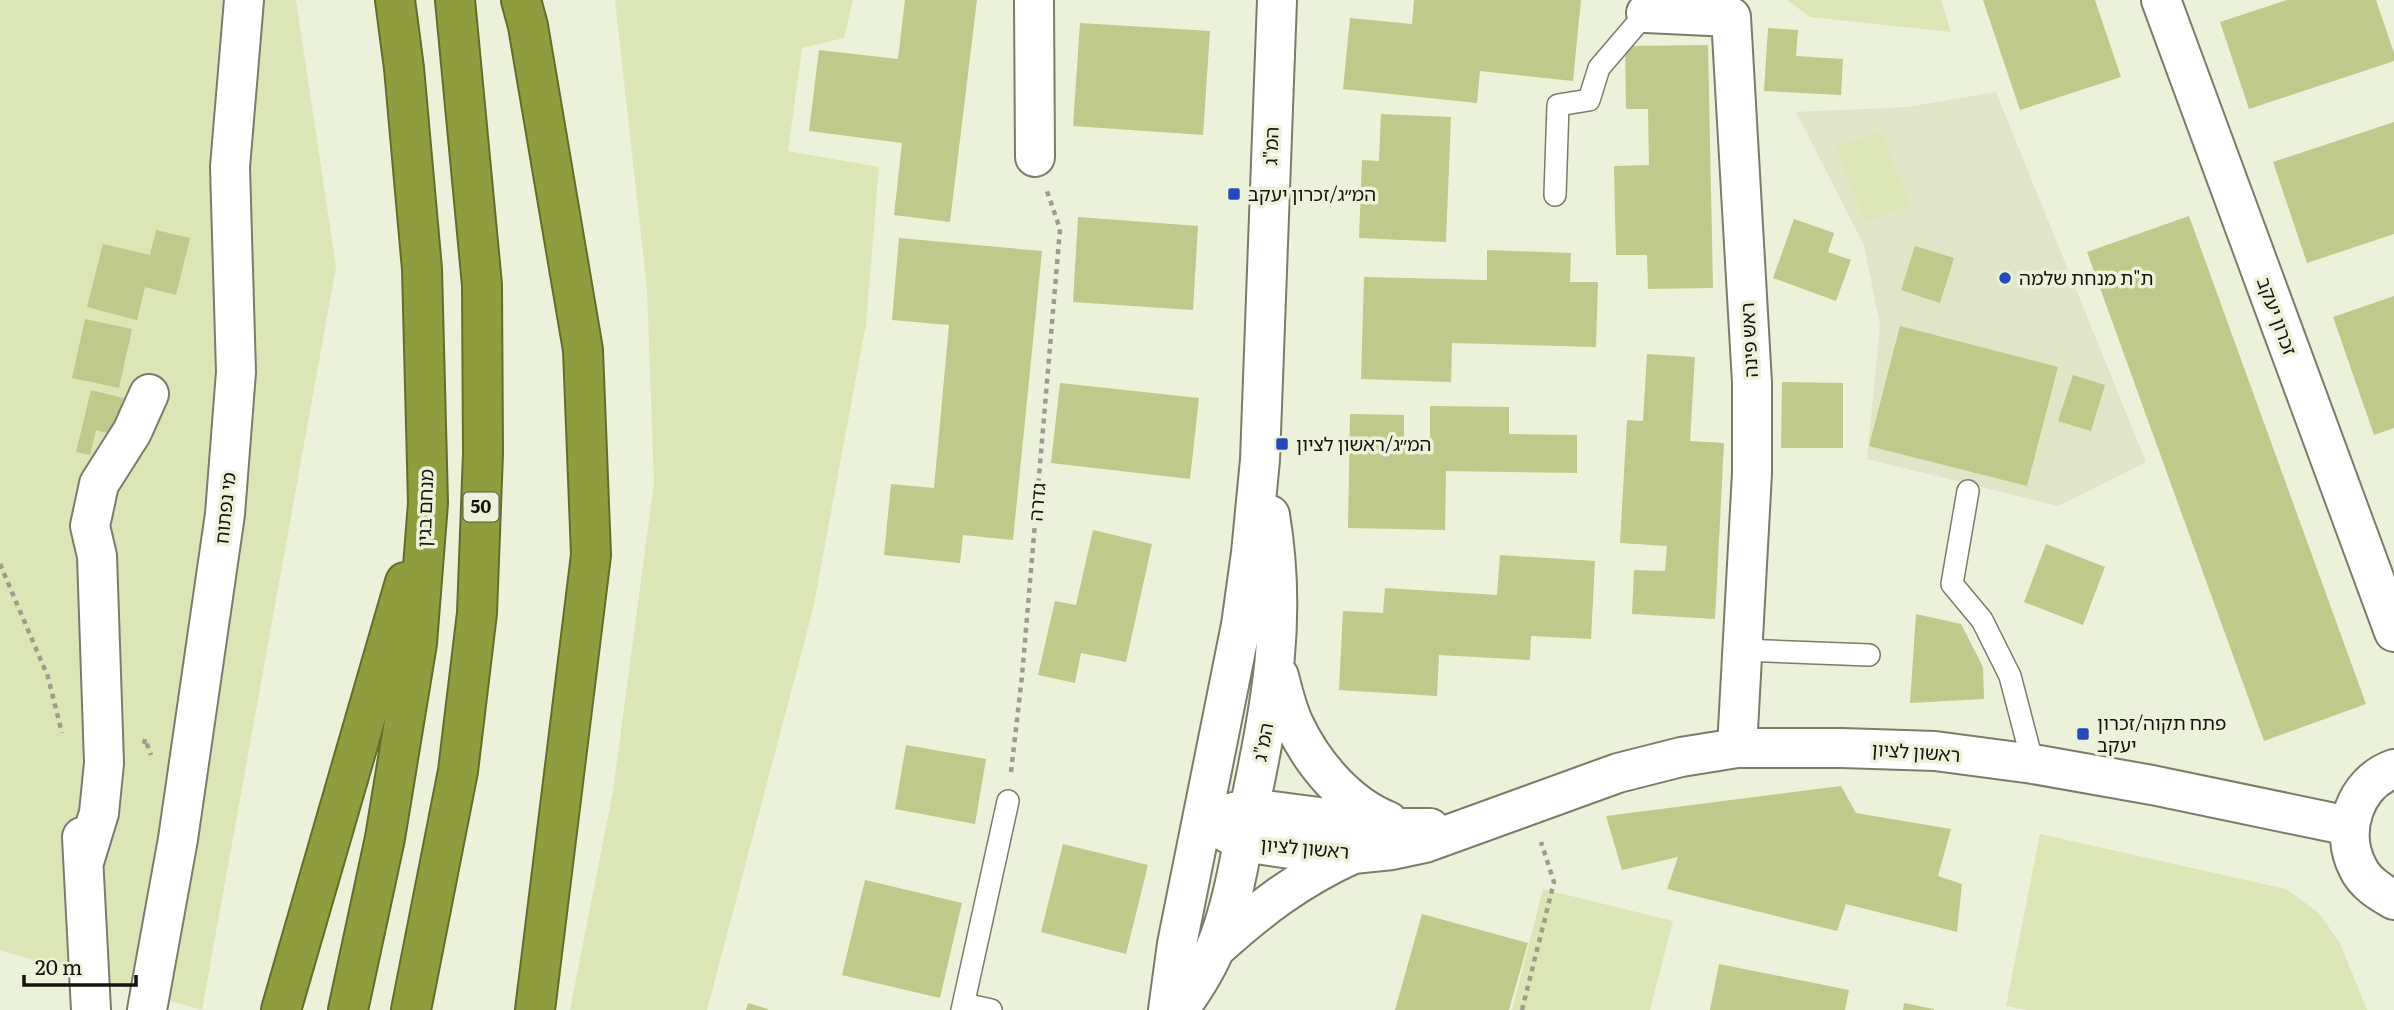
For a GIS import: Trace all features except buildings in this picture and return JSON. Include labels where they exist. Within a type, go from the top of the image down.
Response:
[{"type":"highway","name":"מנחם בגין","points":[[348,1010],[385,838],[416,643],[428,503],[422,270],[404,68],[395,0]]},
{"type":"highway","name":"50","points":[[411,1010],[458,771],[477,613],[483,453],[482,285],[456,0]]},
{"type":"highway","points":[[521,0],[528,26],[583,350],[591,555],[535,1010]]},
{"type":"highway","points":[[281,1010],[428,503]]},
{"type":"street","name":"מי נפתוח","points":[[147,1010],[178,839],[225,514],[236,372],[230,167],[244,0]]},
{"type":"street","points":[[1034,0],[1035,158]]},
{"type":"street","name":"המ\"ג","points":[[1168,1010],[1177,944],[1241,625],[1251,552],[1260,460],[1277,0]]},
{"type":"street","name":"זכרון יעקב","points":[[2161,0],[2394,632]]},
{"type":"street","name":"ראש פינה","points":[[1646,13],[1731,17],[1752,383],[1752,474],[1737,748]]},
{"type":"street","points":[[84,862],[99,813],[104,763],[97,556],[90,526],[91,517],[99,484],[132,432],[149,394]]},
{"type":"street","name":"המ\"ג","points":[[1179,1010],[1215,949],[1228,909],[1269,713],[1276,664],[1278,575],[1260,460]]},
{"type":"street","points":[[1276,664],[1293,723],[1306,746],[1335,783],[1362,807],[1371,814],[1403,828]]},
{"type":"street","name":"ראשון לציון","points":[[1246,825],[1311,852],[1353,854],[1392,850],[1424,843],[1618,773],[1682,757],[1737,748],[1842,748],[1936,751],[2033,764],[2152,785],[2349,826]]},
{"type":"street","points":[[2394,769],[2368,785],[2355,804],[2349,826],[2350,849],[2359,870],[2374,888],[2394,900]]},
{"type":"street","points":[[79,806],[91,1010]]},
{"type":"street","name":"ראשון לציון","points":[[1203,819],[1246,825],[1403,828],[1460,826],[1488,820]]},
{"type":"street","points":[[1215,949],[1273,899],[1324,867],[1353,854]]},
{"type":"lane","points":[[1555,195],[1558,105],[1589,100],[1599,68],[1646,13]]},
{"type":"lane","points":[[1968,491],[1952,584],[1982,620],[2010,677],[2033,764]]},
{"type":"lane","points":[[1742,650],[1868,655]]},
{"type":"lane","points":[[991,1010],[963,1007],[1008,801]]},
{"type":"path","name":"גדרה","points":[[1008,801],[1022,676],[1060,229],[1035,158]]},
{"type":"path","points":[[0,564],[48,677],[64,742]]},
{"type":"path","points":[[143,752],[145,739],[153,764]]},
{"type":"path","points":[[1521,1010],[1554,882],[1529,806]]},
{"type":"shaded area","points":[[0,0],[296,0],[336,267],[202,1010],[0,950]]},
{"type":"shaded area","points":[[615,0],[853,0],[844,38],[802,48],[788,151],[879,167],[866,324],[813,609],[707,1010],[570,1010],[613,791],[654,483],[647,289]]},
{"type":"shaded area","points":[[1787,0],[1941,0],[1951,32],[1810,17]]},
{"type":"shaded area","points":[[1996,92],[2146,462],[2058,506],[1867,459],[1880,325],[1864,245],[1796,112],[1908,107]]},
{"type":"shaded area","points":[[1880,131],[1910,204],[1866,222],[1836,149]]},
{"type":"shaded area","points":[[2040,834],[2286,889],[2319,913],[2340,943],[2367,1010],[2027,1010],[2006,1006]]},
{"type":"shaded area","points":[[1543,889],[1673,921],[1650,1010],[1512,1010]]},
{"type":"place","name":"המ״ג/זכרון יעקב","points":[[1234,194]]},
{"type":"place","name":"ת\"ת מנחת שלמה","points":[[2005,278]]},
{"type":"place","name":"המ״ג/ראשון לציון","points":[[1282,444]]},
{"type":"place","name":"פתח תקוה/זכרון יעקב","points":[[2083,734]]}]
